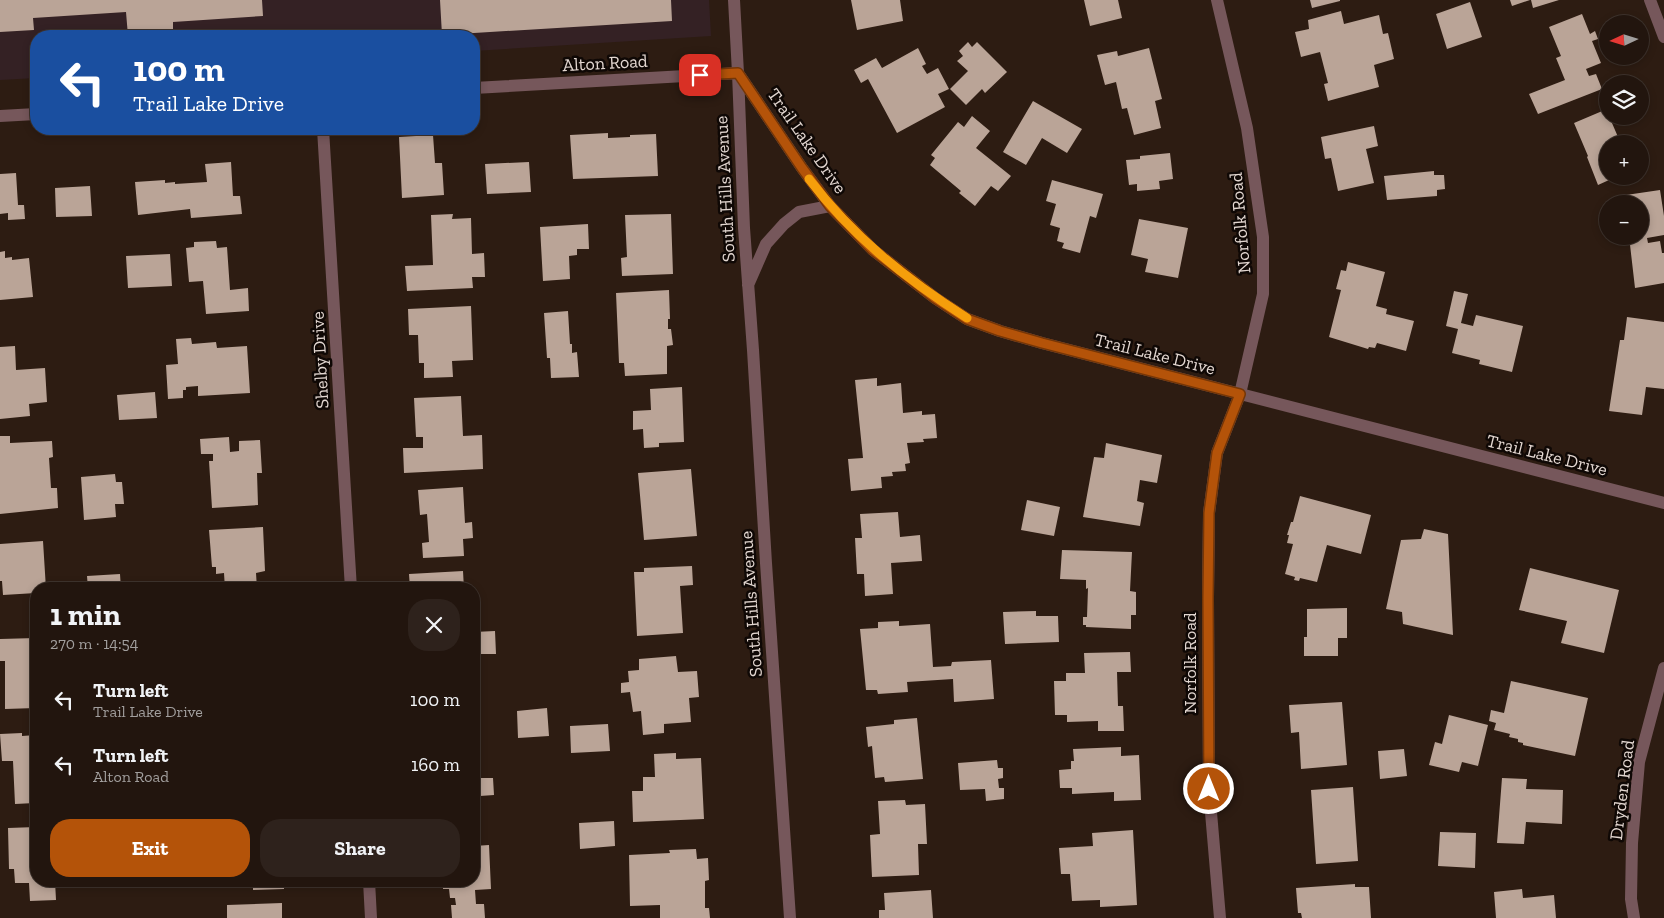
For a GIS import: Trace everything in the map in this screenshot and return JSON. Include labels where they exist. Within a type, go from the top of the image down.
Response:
[{"type":"street","name":"South Hills Avenue","points":[[734,0],[747,287],[753,350],[766,573],[790,918]]},
{"type":"street","name":"Norfolk Road","points":[[1217,0],[1247,128],[1263,237],[1263,294],[1240,394],[1217,453],[1209,513],[1209,789],[1220,918]]},
{"type":"street","points":[[1650,0],[1664,37]]},
{"type":"street","name":"Alton Road","points":[[480,88],[738,73]]},
{"type":"street","name":"Trail Lake Drive","points":[[738,73],[830,206],[873,250],[935,298],[967,319],[1042,343],[1664,503]]},
{"type":"street","points":[[0,116],[30,114]]},
{"type":"street","name":"Shelby Drive","points":[[323,135],[351,582]]},
{"type":"street","name":"South Hills Avenue","points":[[747,287],[766,244],[784,224],[798,212],[830,206]]},
{"type":"street","name":"Dryden Road","points":[[1634,918],[1631,899],[1632,843],[1640,762],[1664,668]]},
{"type":"street","points":[[369,887],[371,918]]},
{"type":"shaded area","points":[[0,0],[709,0],[711,36],[480,51],[480,30],[30,30],[30,78],[0,80]]},
{"type":"building","points":[[0,0],[262,0],[263,16],[173,22],[173,30],[128,30],[126,12],[33,18],[34,30],[0,32]]},
{"type":"building","points":[[440,0],[671,0],[672,21],[480,33],[480,30],[442,30]]},
{"type":"building","points":[[851,0],[900,0],[903,21],[857,30]]},
{"type":"building","points":[[1084,0],[1118,0],[1122,18],[1090,26]]},
{"type":"building","points":[[1310,0],[1340,0],[1340,1],[1312,8]]},
{"type":"building","points":[[1510,0],[1530,0],[1512,6]]},
{"type":"building","points":[[1531,0],[1559,0],[1533,8]]},
{"type":"building","points":[[1470,2],[1482,37],[1447,49],[1436,14]]},
{"type":"building","points":[[1341,11],[1344,24],[1379,15],[1383,34],[1388,33],[1394,59],[1374,65],[1379,87],[1328,101],[1324,84],[1328,83],[1320,52],[1301,57],[1295,32],[1309,29],[1308,20]]},
{"type":"building","points":[[1582,14],[1590,34],[1595,31],[1598,39],[1592,41],[1599,58],[1599,64],[1586,69],[1589,76],[1596,74],[1599,82],[1599,90],[1538,114],[1529,94],[1565,80],[1556,58],[1561,56],[1549,27]]},
{"type":"building","points":[[968,42],[972,47],[977,42],[1007,72],[985,93],[982,89],[966,105],[950,89],[968,71],[957,61],[963,56],[959,51]]},
{"type":"building","points":[[918,48],[926,64],[922,66],[927,74],[938,68],[949,89],[938,94],[945,107],[897,133],[868,79],[861,83],[854,70],[876,58],[882,68]]},
{"type":"building","points":[[1149,48],[1162,99],[1155,101],[1161,128],[1134,135],[1127,108],[1122,109],[1116,82],[1105,85],[1097,55],[1117,51],[1118,56]]},
{"type":"building","points":[[1033,101],[1082,129],[1067,153],[1042,138],[1026,165],[1003,152]]},
{"type":"building","points":[[1599,112],[1599,125],[1613,125],[1617,135],[1599,135],[1598,185],[1588,156],[1574,123]]},
{"type":"building","points":[[972,116],[990,131],[976,148],[1011,176],[998,191],[991,186],[975,206],[959,193],[961,191],[930,165],[935,158],[931,155],[958,122],[964,127]]},
{"type":"building","points":[[1374,126],[1378,146],[1366,149],[1374,183],[1338,191],[1331,158],[1325,159],[1321,137]]},
{"type":"building","points":[[608,133],[608,138],[656,134],[658,176],[573,179],[570,135]]},
{"type":"building","points":[[433,135],[435,163],[442,163],[444,195],[402,198],[399,137]]},
{"type":"building","points":[[1170,153],[1173,179],[1159,181],[1160,189],[1137,191],[1137,184],[1129,185],[1126,160],[1140,159],[1140,156]]},
{"type":"building","points":[[231,162],[233,196],[240,196],[242,214],[191,218],[190,209],[138,215],[135,182],[165,180],[165,183],[175,182],[175,184],[207,182],[205,164]]},
{"type":"building","points":[[529,162],[531,192],[487,194],[485,164]]},
{"type":"building","points":[[1434,171],[1434,175],[1444,175],[1445,189],[1437,190],[1437,196],[1387,200],[1384,176]]},
{"type":"building","points":[[16,173],[18,205],[24,205],[25,219],[8,220],[8,213],[0,214],[0,174]]},
{"type":"building","points":[[1052,180],[1103,194],[1096,218],[1090,216],[1080,253],[1062,248],[1064,243],[1057,241],[1060,228],[1050,225],[1056,204],[1046,201]]},
{"type":"building","points":[[90,186],[92,216],[56,217],[55,188]]},
{"type":"building","points":[[1660,190],[1664,216],[1664,235],[1649,238],[1649,195],[1626,195]]},
{"type":"building","points":[[453,214],[452,219],[471,218],[472,254],[484,253],[485,277],[472,277],[473,288],[407,291],[405,266],[433,265],[431,215]]},
{"type":"building","points":[[671,214],[673,274],[622,276],[621,258],[627,257],[625,215]]},
{"type":"building","points":[[1139,219],[1188,228],[1178,278],[1145,272],[1148,259],[1131,255]]},
{"type":"building","points":[[588,224],[589,249],[577,249],[577,255],[569,256],[570,279],[543,281],[540,227]]},
{"type":"building","points":[[216,241],[217,248],[227,247],[230,290],[248,288],[249,311],[206,314],[203,281],[189,282],[186,248],[194,247],[194,242]]},
{"type":"building","points":[[1660,241],[1662,253],[1664,253],[1664,283],[1635,288],[1630,245],[1649,245],[1649,243]]},
{"type":"building","points":[[5,251],[5,258],[12,257],[12,260],[29,258],[33,297],[0,300],[0,252]]},
{"type":"building","points":[[170,254],[172,286],[128,288],[126,256]]},
{"type":"building","points":[[1348,262],[1385,272],[1376,306],[1387,309],[1386,314],[1414,321],[1406,351],[1377,343],[1375,348],[1369,347],[1368,349],[1329,337],[1341,290],[1336,289],[1341,270],[1346,271]]},
{"type":"building","points":[[669,290],[670,319],[668,319],[668,329],[671,329],[673,345],[667,346],[667,374],[625,376],[624,363],[619,363],[616,293]]},
{"type":"building","points":[[1454,291],[1468,294],[1461,323],[1473,326],[1476,315],[1523,326],[1512,372],[1479,364],[1480,360],[1452,353],[1458,329],[1446,326]]},
{"type":"building","points":[[471,306],[473,360],[452,361],[453,377],[424,378],[424,363],[419,363],[418,335],[409,335],[408,309]]},
{"type":"building","points":[[568,311],[570,344],[572,344],[572,353],[577,352],[579,377],[551,378],[550,358],[547,358],[544,313]]},
{"type":"building","points":[[1627,317],[1664,322],[1664,389],[1646,387],[1642,415],[1609,411],[1620,340],[1624,340]]},
{"type":"building","points":[[191,338],[192,344],[216,342],[217,348],[247,346],[250,393],[198,396],[198,386],[186,387],[186,390],[183,390],[183,398],[168,399],[166,365],[178,364],[176,339]]},
{"type":"building","points":[[15,346],[16,370],[45,368],[47,402],[29,404],[30,416],[0,419],[0,347]]},
{"type":"building","points":[[877,378],[877,386],[901,383],[903,413],[922,411],[922,415],[935,414],[937,438],[923,439],[924,442],[907,443],[910,463],[905,464],[906,471],[892,472],[893,476],[881,477],[882,488],[851,491],[848,459],[863,458],[855,380]]},
{"type":"building","points":[[682,387],[684,442],[659,443],[659,447],[644,448],[643,429],[633,430],[633,411],[651,410],[650,389]]},
{"type":"building","points":[[155,392],[157,418],[119,420],[117,395]]},
{"type":"building","points":[[461,396],[463,436],[482,435],[483,469],[404,473],[403,448],[423,448],[423,437],[416,437],[414,398]]},
{"type":"building","points":[[0,436],[10,436],[10,443],[52,441],[53,457],[49,458],[51,488],[57,488],[58,508],[0,514]]},
{"type":"building","points":[[229,437],[230,452],[239,451],[239,441],[260,440],[262,473],[257,473],[258,505],[212,508],[209,461],[213,461],[213,454],[201,454],[200,439]]},
{"type":"building","points":[[1106,443],[1162,455],[1157,483],[1140,480],[1137,501],[1144,503],[1140,526],[1083,517],[1094,457],[1104,458]]},
{"type":"building","points":[[691,469],[697,536],[644,540],[638,473]]},
{"type":"building","points":[[115,474],[116,482],[122,482],[124,504],[115,504],[116,517],[84,520],[81,477]]},
{"type":"building","points":[[463,487],[465,523],[472,522],[473,538],[463,539],[464,556],[423,558],[422,543],[429,542],[427,514],[420,515],[418,490]]},
{"type":"building","points":[[1300,496],[1371,515],[1361,554],[1327,545],[1317,582],[1300,578],[1299,581],[1294,580],[1295,577],[1285,574],[1293,544],[1287,543],[1289,535],[1287,535],[1291,522],[1293,522]]},
{"type":"building","points":[[1027,500],[1060,507],[1054,536],[1021,530]]},
{"type":"building","points":[[898,512],[900,537],[920,535],[922,561],[891,563],[893,594],[865,596],[864,574],[857,574],[855,538],[862,538],[860,514]]},
{"type":"building","points":[[263,527],[265,571],[256,573],[257,582],[225,582],[224,573],[216,574],[216,567],[212,567],[209,530]]},
{"type":"building","points":[[1424,529],[1448,534],[1453,635],[1403,624],[1402,612],[1386,609],[1401,540],[1421,539]]},
{"type":"building","points":[[43,541],[46,582],[30,582],[30,593],[3,595],[2,581],[0,581],[0,544]]},
{"type":"building","points":[[1062,550],[1132,552],[1130,591],[1136,592],[1136,615],[1131,615],[1131,629],[1086,627],[1086,625],[1083,625],[1083,617],[1087,617],[1088,588],[1086,589],[1086,580],[1060,579]]},
{"type":"building","points":[[692,566],[693,585],[680,586],[683,633],[637,636],[634,572],[644,572],[644,568]]},
{"type":"building","points":[[1530,568],[1619,590],[1604,653],[1561,643],[1567,621],[1519,610]]},
{"type":"building","points":[[463,571],[464,582],[410,582],[409,574]]},
{"type":"building","points":[[120,574],[121,582],[87,582],[87,576]]},
{"type":"building","points":[[1347,608],[1347,638],[1338,638],[1338,656],[1304,656],[1304,637],[1307,637],[1307,609]]},
{"type":"building","points":[[1036,611],[1036,616],[1058,616],[1059,642],[1005,644],[1003,612]]},
{"type":"building","points":[[899,621],[899,626],[930,624],[933,667],[951,666],[952,662],[991,660],[994,699],[954,702],[953,679],[907,682],[908,692],[878,694],[877,690],[866,690],[860,629],[878,628],[878,622]]},
{"type":"building","points":[[495,631],[496,654],[480,654],[480,632]]},
{"type":"building","points":[[30,638],[30,708],[5,709],[5,661],[0,661],[0,639]]},
{"type":"building","points":[[1130,652],[1131,672],[1117,672],[1118,706],[1123,706],[1124,731],[1098,731],[1098,721],[1067,722],[1067,715],[1055,715],[1054,681],[1066,681],[1066,673],[1085,673],[1084,653]]},
{"type":"building","points":[[676,656],[678,672],[697,671],[699,697],[689,698],[691,722],[664,724],[664,733],[643,735],[641,711],[633,712],[630,692],[621,693],[621,683],[629,682],[628,671],[639,670],[639,659]]},
{"type":"building","points":[[480,671],[481,671],[480,690]]},
{"type":"building","points":[[1511,681],[1588,698],[1575,756],[1523,745],[1523,743],[1518,742],[1518,739],[1509,737],[1510,734],[1494,730],[1496,723],[1489,721],[1491,710],[1504,713]]},
{"type":"building","points":[[1342,702],[1347,765],[1301,769],[1299,732],[1291,733],[1289,705]]},
{"type":"building","points":[[547,708],[549,736],[518,738],[517,711]]},
{"type":"building","points":[[1449,715],[1488,725],[1478,766],[1462,762],[1459,772],[1429,765],[1435,742],[1442,744]]},
{"type":"building","points":[[917,718],[923,779],[885,782],[884,777],[875,778],[872,746],[868,747],[866,727],[894,724],[894,720]]},
{"type":"building","points":[[608,724],[610,751],[571,753],[570,726]]},
{"type":"building","points":[[22,733],[22,736],[30,735],[30,803],[15,804],[13,761],[2,761],[0,734]]},
{"type":"building","points":[[1121,747],[1121,756],[1139,755],[1141,800],[1114,801],[1114,792],[1072,794],[1072,788],[1060,788],[1059,770],[1071,769],[1071,761],[1074,761],[1073,749]]},
{"type":"building","points":[[1404,749],[1407,776],[1380,779],[1378,751]]},
{"type":"building","points":[[676,753],[676,759],[701,758],[704,819],[633,822],[632,791],[643,791],[643,777],[655,777],[654,754]]},
{"type":"building","points":[[997,760],[998,768],[1003,768],[1003,778],[998,779],[999,788],[1004,788],[1004,799],[986,801],[985,789],[960,790],[958,763]]},
{"type":"building","points":[[480,778],[493,778],[494,795],[480,796]]},
{"type":"building","points":[[1502,778],[1527,779],[1526,789],[1563,790],[1562,824],[1526,822],[1524,844],[1497,843]]},
{"type":"building","points":[[1353,787],[1358,861],[1316,864],[1311,790]]},
{"type":"building","points":[[905,800],[906,805],[925,804],[927,844],[918,844],[919,875],[872,877],[870,835],[880,834],[878,801]]},
{"type":"building","points":[[614,821],[615,846],[580,849],[579,823]]},
{"type":"building","points":[[30,827],[30,887],[55,887],[56,900],[30,901],[29,883],[15,883],[14,869],[9,869],[8,828]]},
{"type":"building","points":[[1133,830],[1137,905],[1100,907],[1100,900],[1072,901],[1070,874],[1061,874],[1059,848],[1093,846],[1092,833]]},
{"type":"building","points":[[1440,832],[1476,833],[1475,868],[1438,866]]},
{"type":"building","points":[[489,845],[491,889],[475,890],[476,904],[484,904],[485,918],[452,918],[451,905],[456,905],[455,898],[450,898],[449,889],[443,889],[443,887],[480,887],[480,846]]},
{"type":"building","points":[[696,849],[697,859],[708,858],[709,880],[705,881],[705,908],[709,908],[710,918],[660,918],[660,905],[630,906],[629,855],[670,853],[669,850]]},
{"type":"building","points":[[1355,884],[1355,887],[1369,887],[1371,918],[1302,918],[1301,913],[1298,913],[1296,888]]},
{"type":"building","points":[[253,887],[284,887],[284,889],[253,890]]},
{"type":"building","points":[[1522,889],[1523,898],[1554,895],[1556,918],[1496,918],[1494,892]]},
{"type":"building","points":[[931,890],[933,918],[879,918],[879,910],[885,910],[884,893]]},
{"type":"building","points":[[282,903],[282,918],[227,918],[227,905]]},
{"type":"slow traffic","points":[[809,179],[830,206],[873,250],[935,298],[967,318]]},
{"type":"route","points":[[700,75],[738,73],[830,206],[873,250],[906,277],[967,319],[1042,343],[1240,394],[1217,453],[1209,513],[1209,789]]}]
